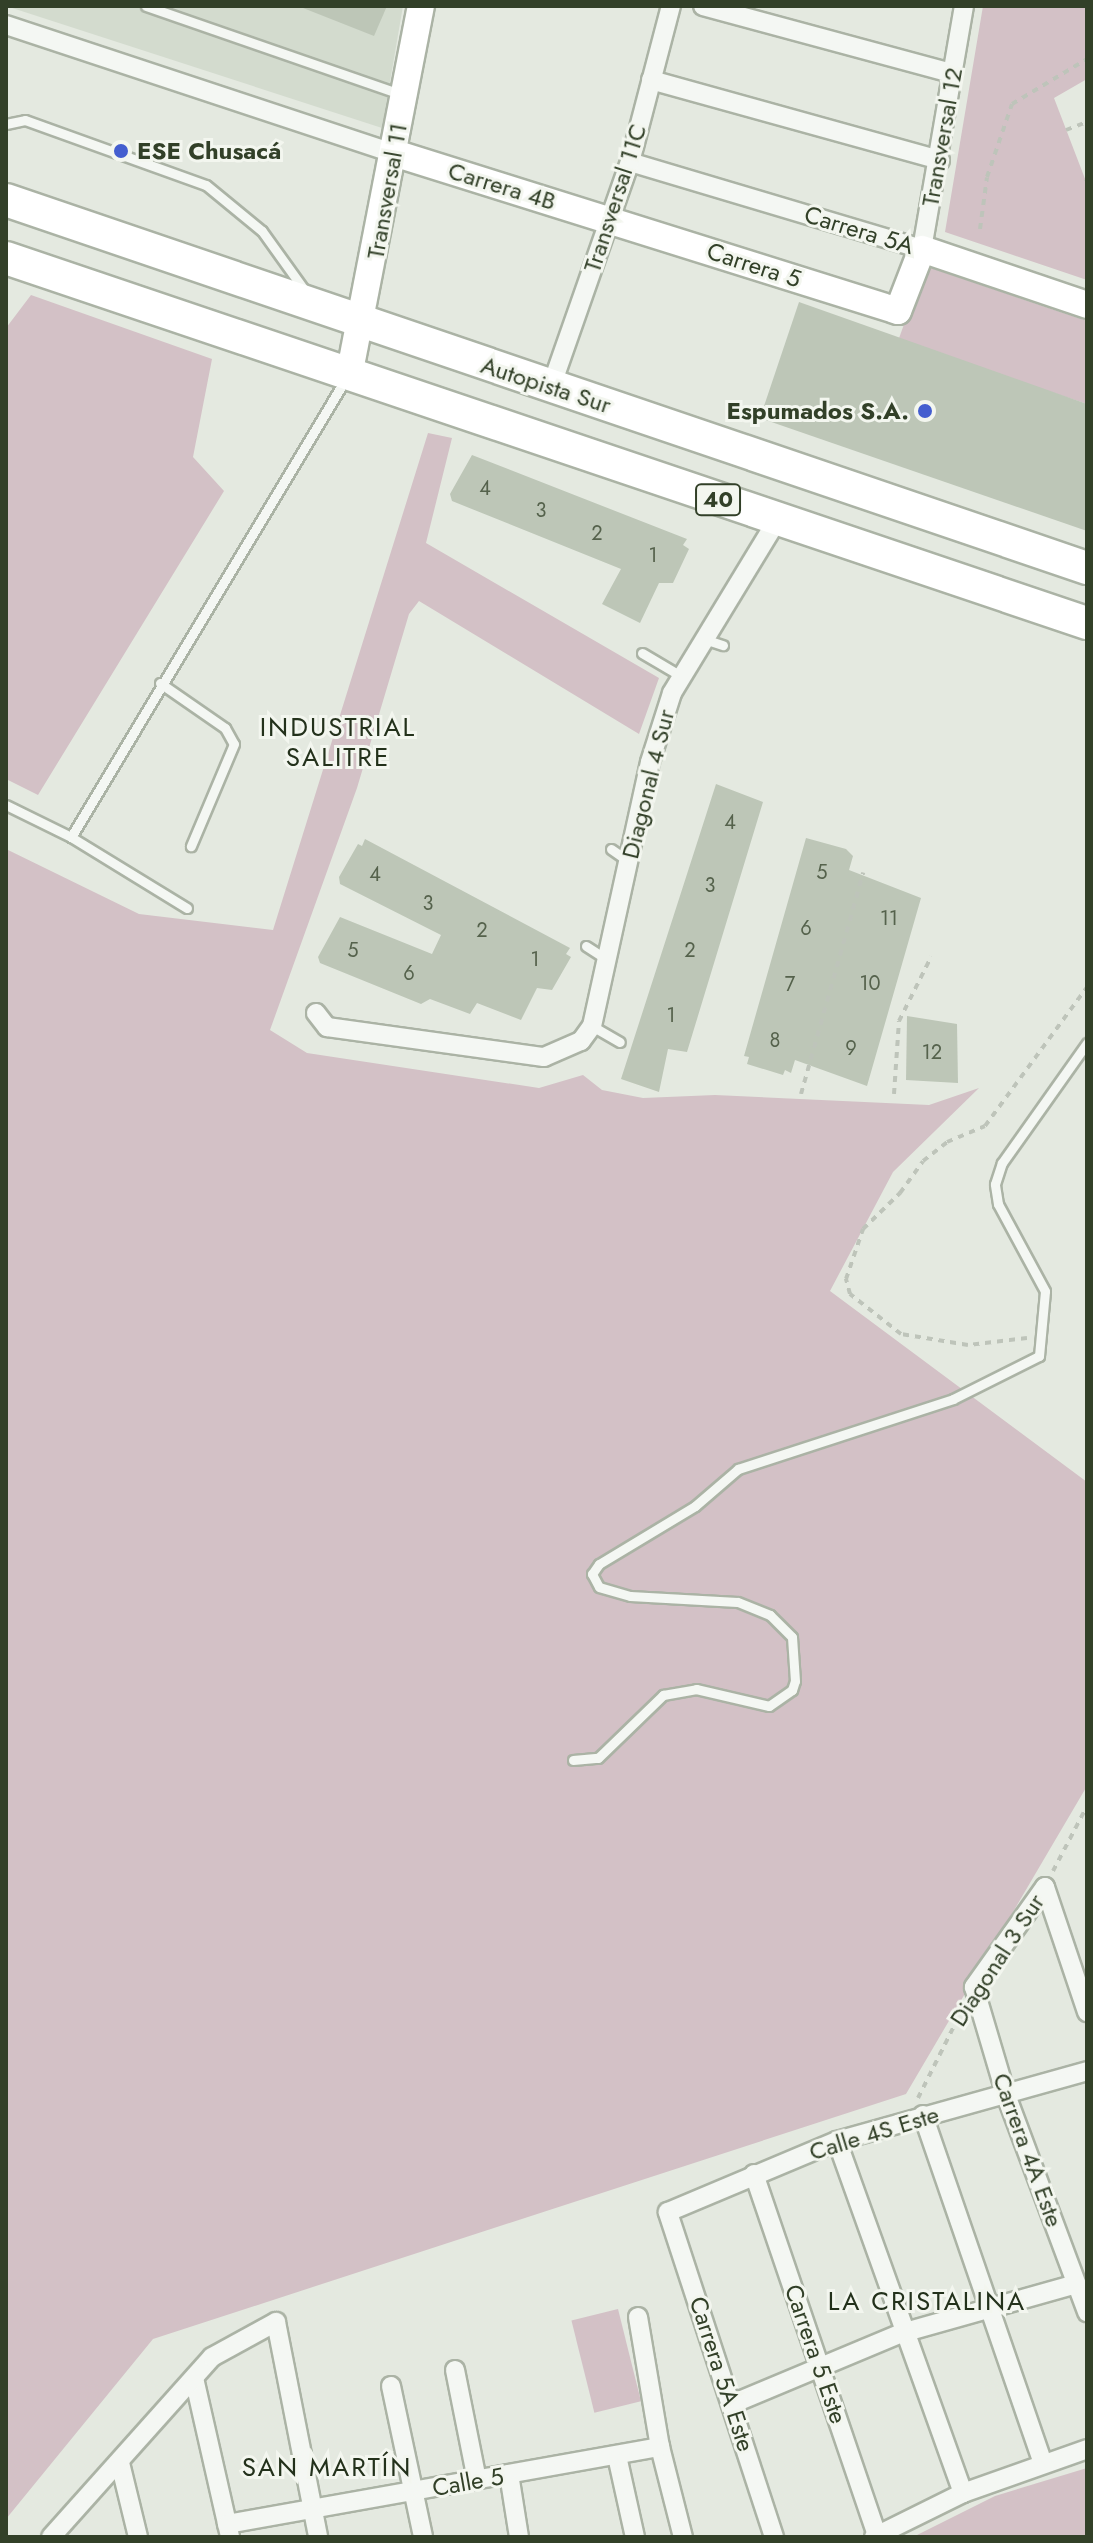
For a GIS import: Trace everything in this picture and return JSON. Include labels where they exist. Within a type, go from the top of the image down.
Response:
[{"type":"highway","name":"Autopista Sur","points":[[6,200],[362,324],[1087,568]]},
{"type":"highway","name":"40","points":[[8,263],[1087,623]]},
{"type":"main road","name":"Transversal 11","points":[[349,376],[362,324],[421,6]]},
{"type":"main road","name":"Carrera 4B","points":[[394,153],[610,218]]},
{"type":"main road","name":"Carrera 5","points":[[610,218],[898,311]]},
{"type":"main road","name":"Carrera 5A","points":[[922,249],[1087,305]]},
{"type":"main road","name":"Transversal 12","points":[[898,311],[922,249]]},
{"type":"street","name":"Transversal 11C","points":[[551,387],[630,162],[671,6]]},
{"type":"street","points":[[703,6],[952,73]]},
{"type":"street","name":"Transversal 12","points":[[922,249],[940,160],[964,6]]},
{"type":"street","points":[[6,25],[394,153]]},
{"type":"street","points":[[651,80],[940,160]]},
{"type":"street","name":"Carrera 5A","points":[[630,162],[922,249]]},
{"type":"street","name":"Diagonal 4 Sur","points":[[592,1026],[650,762],[681,676],[777,520]]},
{"type":"street","points":[[316,1013],[327,1027],[544,1057],[581,1041],[592,1026]]},
{"type":"street","points":[[1045,1887],[1087,2012]]},
{"type":"street","name":"Diagonal 3 Sur","points":[[974,1987],[1045,1887]]},
{"type":"street","name":"Carrera 4A Este","points":[[974,1987],[1006,2095],[1087,2312]]},
{"type":"street","name":"Calle 4S Este","points":[[668,2212],[837,2141],[1087,2071]]},
{"type":"street","points":[[923,2115],[1043,2464]]},
{"type":"street","points":[[837,2141],[902,2333],[963,2493]]},
{"type":"street","name":"Carrera 5 Este","points":[[754,2174],[875,2536]]},
{"type":"street","name":"Carrera 5A Este","points":[[668,2212],[774,2537]]},
{"type":"street","points":[[732,2404],[902,2333],[1076,2284]]},
{"type":"street","points":[[638,2317],[660,2447],[683,2537]]},
{"type":"street","points":[[51,2537],[194,2378],[241,2336],[276,2322],[318,2537]]},
{"type":"street","points":[[455,2370],[477,2480]]},
{"type":"street","points":[[194,2378],[229,2531]]},
{"type":"street","points":[[391,2386],[423,2537]]},
{"type":"street","name":"Calle 5","points":[[229,2531],[313,2509],[660,2447]]},
{"type":"street","points":[[875,2536],[963,2493],[1087,2449]]},
{"type":"street","points":[[617,2456],[635,2537]]},
{"type":"street","points":[[120,2463],[138,2537]]},
{"type":"street","points":[[509,2474],[519,2537]]},
{"type":"lane","points":[[146,6],[404,97]]},
{"type":"lane","points":[[6,124],[25,120],[206,185],[262,231],[316,307]]},
{"type":"lane","points":[[71,837],[160,683],[349,376]]},
{"type":"lane","points":[[702,638],[723,645]]},
{"type":"lane","points":[[642,653],[681,676]]},
{"type":"lane","points":[[160,683],[225,728],[234,744],[191,846]]},
{"type":"lane","points":[[6,805],[71,837],[187,908]]},
{"type":"lane","points":[[611,849],[628,861]]},
{"type":"lane","points":[[586,946],[606,959]]},
{"type":"lane","points":[[592,1026],[620,1042]]},
{"type":"lane","points":[[573,1760],[598,1758],[663,1695],[696,1689],[769,1706],[792,1690],[795,1681],[792,1637],[770,1615],[737,1602],[630,1596],[599,1587],[592,1574],[599,1564],[695,1506],[738,1469],[953,1399],[1027,1365],[1039,1356],[1045,1336],[1045,1291],[998,1204],[995,1184],[1002,1163],[1087,1043]]},
{"type":"path","points":[[980,229],[987,177],[1012,104],[1087,59]]},
{"type":"path","points":[[1066,130],[1087,122]]},
{"type":"path","points":[[801,1094],[863,873]]},
{"type":"path","points":[[894,1094],[899,1021],[931,957]]},
{"type":"path","points":[[1045,1336],[968,1345],[901,1334],[850,1294],[846,1279],[863,1229],[900,1193],[923,1161],[947,1142],[985,1126],[1087,987]]},
{"type":"path","name":"Diagonal 3 Sur","points":[[1045,1887],[1087,1806]]},
{"type":"path","name":"Diagonal 3 Sur","points":[[923,2115],[917,2094],[974,1987]]},
{"type":"shaded area","points":[[6,6],[403,6],[382,128]]},
{"type":"shaded area","points":[[983,6],[1087,6],[1087,79],[1054,98],[1087,184],[1087,280],[945,232]]},
{"type":"shaded area","points":[[925,266],[1087,321],[1087,404],[898,341]]},
{"type":"shaded area","points":[[31,295],[212,359],[193,457],[224,491],[38,795],[6,779],[6,328]]},
{"type":"shaded area","points":[[428,433],[452,438],[426,543],[659,678],[639,734],[419,601],[409,614],[357,788],[270,1030],[307,1053],[539,1088],[583,1075],[602,1090],[643,1098],[715,1095],[929,1105],[979,1088],[893,1172],[830,1291],[1087,1482],[1087,1786],[906,2094],[153,2339],[6,2519],[6,849],[139,914],[273,930]]},
{"type":"shaded area","points":[[618,2309],[641,2401],[594,2413],[571,2321]]},
{"type":"shaded area","points":[[1087,2468],[1087,2537],[913,2537],[995,2496]]},
{"type":"building","points":[[298,6],[387,6],[374,36]]},
{"type":"building","name":"Espumados S.A.","points":[[799,302],[1087,404],[1087,531],[760,418]]},
{"type":"building","points":[[472,455],[687,539],[683,545],[689,549],[673,583],[659,583],[640,623],[602,604],[621,569],[452,501],[450,494]]},
{"type":"building","points":[[716,784],[763,802],[687,1052],[668,1049],[659,1092],[621,1079]]},
{"type":"building","points":[[806,838],[846,849],[853,856],[849,870],[921,898],[867,1086],[795,1060],[791,1073],[785,1070],[783,1075],[747,1064],[749,1057],[744,1056]]},
{"type":"building","points":[[365,839],[570,948],[566,954],[571,957],[552,990],[537,988],[521,1020],[477,1003],[470,1014],[430,999],[421,1004],[320,963],[318,957],[340,917],[432,954],[441,935],[340,884],[339,877],[358,844],[362,846]]},
{"type":"building","points":[[907,1016],[957,1024],[958,1083],[906,1080]]},
{"type":"place","name":"ESE Chusacá","points":[[121,151]]},
{"type":"place","name":"Espumados S.A.","points":[[925,411]]},
{"type":"district","name":"INDUSTRIAL SALITRE","points":[[338,743]]},
{"type":"district","name":"LA CRISTALINA","points":[[927,2302]]},
{"type":"district","name":"SAN MARTÍN","points":[[327,2468]]}]
